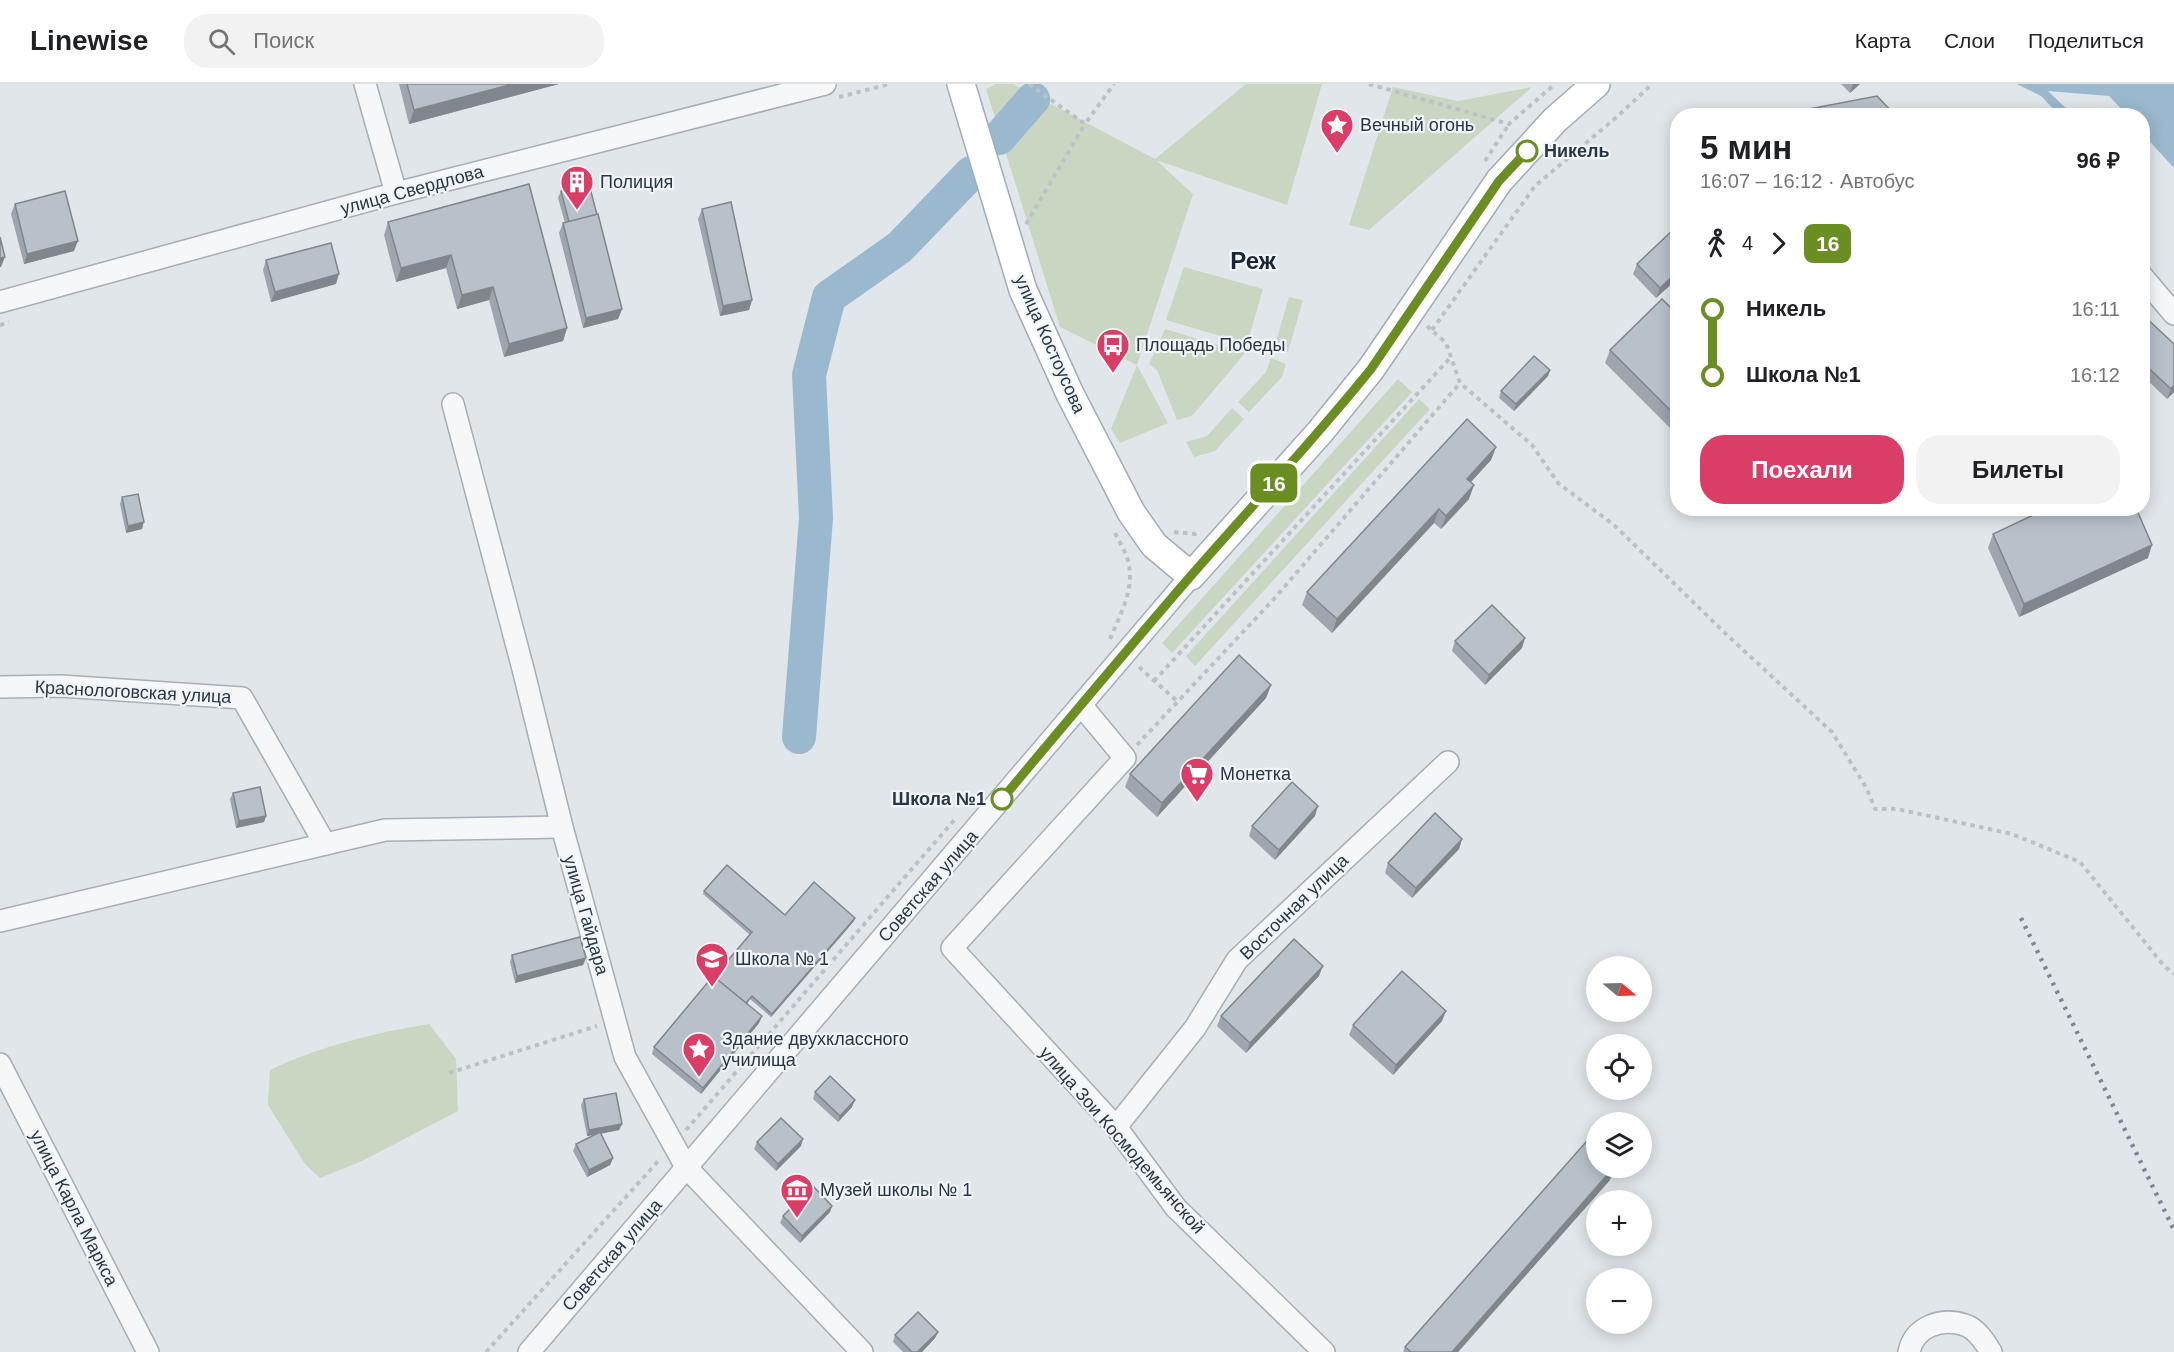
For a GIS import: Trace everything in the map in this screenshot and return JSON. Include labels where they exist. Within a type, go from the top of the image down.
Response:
[{"type":"main road","name":"улица Костоусова","points":[[961,84],[1023,290],[1070,394],[1131,512],[1154,545],[1191,576]]},
{"type":"main road","name":"Советская улица","points":[[1191,576],[1320,432],[1371,369],[1499,181],[1555,120],[1596,84]]},
{"type":"street","points":[[365,84],[396,193]]},
{"type":"street","name":"улица Свердлова","points":[[0,302],[396,193],[825,84]]},
{"type":"street","points":[[2150,286],[2174,314]]},
{"type":"street","name":"улица Гайдара","points":[[453,404],[562,827],[625,1057],[686,1167],[862,1352]]},
{"type":"street","name":"Советская улица","points":[[529,1352],[1191,576]]},
{"type":"street","name":"Краснологовская улица","points":[[0,687],[61,686],[242,698],[325,843]]},
{"type":"street","points":[[1081,705],[1125,758]]},
{"type":"street","name":"улица Зои Космодемьянской","points":[[1125,758],[952,948],[1116,1127],[1176,1208],[1324,1352]]},
{"type":"street","name":"Восточная улица","points":[[1116,1127],[1195,1028],[1238,960],[1448,762]]},
{"type":"street","points":[[0,921],[385,830],[562,827]]},
{"type":"street","name":"улица Карла Маркса","points":[[0,1064],[148,1352]]},
{"type":"street","points":[[1909,1352],[1912,1340],[1928,1326],[1947,1322],[1967,1326],[1984,1340],[1990,1352]]},
{"type":"path","points":[[1029,84],[1085,124]]},
{"type":"path","points":[[1025,226],[1085,124],[1114,84]]},
{"type":"path","points":[[1369,84],[1509,124]]},
{"type":"path","points":[[1483,163],[1509,124],[1555,84]]},
{"type":"path","points":[[1652,84],[1535,186],[1432,330],[1446,343],[1460,383],[1532,445],[1558,483],[1614,525],[1727,635],[1832,732],[1868,789],[1875,809],[1897,809],[2012,834],[2080,862],[2164,966],[2174,974]]},
{"type":"path","points":[[1154,681],[1451,357]]},
{"type":"path","points":[[1125,758],[1273,600],[1460,383]]},
{"type":"path","points":[[1111,523],[1130,565],[1130,584],[1125,603],[1109,641],[1177,702]]},
{"type":"path","points":[[1195,534],[1203,525]]},
{"type":"path","points":[[486,1352],[673,1145],[961,812]]},
{"type":"path","points":[[449,1073],[615,1021]]},
{"type":"green space","points":[[996,84],[1013,84],[1155,159],[1246,84],[1322,84],[1287,205],[1156,160],[1193,194],[1137,365],[1060,327],[986,89]]},
{"type":"green space","points":[[1393,87],[1458,101],[1532,87],[1369,230],[1349,225]]},
{"type":"green space","points":[[1184,267],[1263,289],[1247,344],[1166,320]]},
{"type":"green space","points":[[1289,297],[1303,300],[1288,352],[1274,348]]},
{"type":"green space","points":[[1165,329],[1245,353],[1192,416],[1177,420],[1157,370],[1149,364]]},
{"type":"green space","points":[[1271,358],[1286,364],[1282,377],[1249,412],[1238,402],[1266,372]]},
{"type":"green space","points":[[1137,365],[1168,423],[1120,443],[1111,429]]},
{"type":"green space","points":[[1398,379],[1412,392],[1172,653],[1162,643]]},
{"type":"green space","points":[[1419,399],[1430,409],[1195,666],[1186,656]]},
{"type":"green space","points":[[1232,408],[1244,419],[1215,451],[1194,457],[1186,442],[1207,436]]},
{"type":"green space","points":[[429,1024],[456,1059],[458,1111],[362,1161],[320,1178],[305,1164],[268,1105],[270,1070],[348,1041]]},
{"type":"water","points":[[2017,84],[2174,84],[2174,168],[2150,142],[2150,108],[2120,108],[2109,96],[2048,91],[2066,108],[2052,108],[2041,96]]},
{"type":"building","points":[[407,84],[513,84],[414,110]]},
{"type":"building","points":[[1877,96],[1888,108],[1814,108]]},
{"type":"building","points":[[529,184],[567,328],[509,344],[493,287],[462,295],[451,255],[401,268],[388,222]]},
{"type":"building","name":"Полиция","points":[[589,184],[597,215],[569,222],[561,191]]},
{"type":"building","points":[[65,191],[78,241],[27,254],[15,204]]},
{"type":"building","points":[[731,202],[752,300],[723,306],[702,209]]},
{"type":"building","points":[[598,214],[622,309],[586,318],[563,223]]},
{"type":"building","points":[[1670,233],[1670,279],[1660,288],[1637,264]]},
{"type":"building","points":[[0,237],[5,257],[0,258]]},
{"type":"building","points":[[331,243],[339,274],[275,292],[266,260]]},
{"type":"building","points":[[1662,299],[1670,307],[1670,410],[1610,350]]},
{"type":"building","points":[[2150,322],[2174,344],[2174,385],[2171,389],[2150,369]]},
{"type":"building","points":[[1534,356],[1550,370],[1516,404],[1501,391]]},
{"type":"building","points":[[1467,419],[1496,447],[1467,479],[1474,485],[1446,516],[1439,509],[1337,619],[1307,592]]},
{"type":"building","points":[[138,494],[144,522],[128,526],[122,497]]},
{"type":"building","points":[[2031,516],[2139,516],[2152,545],[2024,604],[1993,534]]},
{"type":"building","points":[[1492,605],[1525,638],[1489,675],[1455,641]]},
{"type":"building","points":[[1239,655],[1271,685],[1162,803],[1130,774]]},
{"type":"building","points":[[1292,782],[1318,806],[1279,850],[1252,826]]},
{"type":"building","points":[[260,787],[266,816],[239,821],[233,793]]},
{"type":"building","points":[[1435,813],[1462,839],[1416,888],[1388,863]]},
{"type":"building","points":[[727,865],[785,915],[814,882],[855,918],[772,1014],[752,996],[746,1003],[714,977],[752,932],[704,891]]},
{"type":"building","points":[[580,937],[586,958],[517,976],[512,955]]},
{"type":"building","points":[[1294,939],[1323,966],[1250,1043],[1221,1016]]},
{"type":"building","points":[[1402,971],[1446,1011],[1396,1065],[1353,1025]]},
{"type":"building","points":[[713,976],[762,1016],[703,1088],[654,1047]]},
{"type":"building","points":[[830,1076],[855,1100],[840,1116],[815,1092]]},
{"type":"building","points":[[616,1093],[622,1124],[589,1130],[584,1099]]},
{"type":"building","points":[[781,1118],[803,1139],[778,1164],[757,1142]]},
{"type":"building","points":[[600,1132],[613,1158],[589,1170],[576,1144]]},
{"type":"building","points":[[1586,1142],[1586,1178],[1604,1178],[1594,1190],[1586,1190],[1586,1199],[1452,1352],[1411,1352],[1405,1347]]},
{"type":"building","points":[[813,1186],[832,1206],[802,1236],[783,1216]]},
{"type":"building","points":[[918,1312],[938,1332],[917,1352],[912,1352],[895,1335]]},
{"type":"waterway","points":[[999,138],[1033,99]]},
{"type":"waterway","points":[[799,737],[816,518],[809,375],[829,297],[900,247],[971,173]]},
{"type":"railway","points":[[2021,918],[2174,1230]]},
{"type":"bus line","name":"16","points":[[1002,799],[1150,623],[1359,385],[1499,181],[1527,151]]},
{"type":"place","name":"Никель","points":[[1527,151]]},
{"type":"place","name":"Вечный огонь","points":[[1337,154]]},
{"type":"place","name":"Полиция","points":[[577,211]]},
{"type":"place","name":"Площадь Победы","points":[[1113,374]]},
{"type":"place","name":"Школа №1","points":[[1002,799]]},
{"type":"place","name":"Монетка","points":[[1197,803]]},
{"type":"place","name":"Школа № 1","points":[[712,988]]},
{"type":"place","name":"Здание двухклассного училища","points":[[699,1078]]},
{"type":"place","name":"Музей школы № 1","points":[[797,1219]]},
{"type":"district","name":"Реж","points":[[1253,260]]}]
